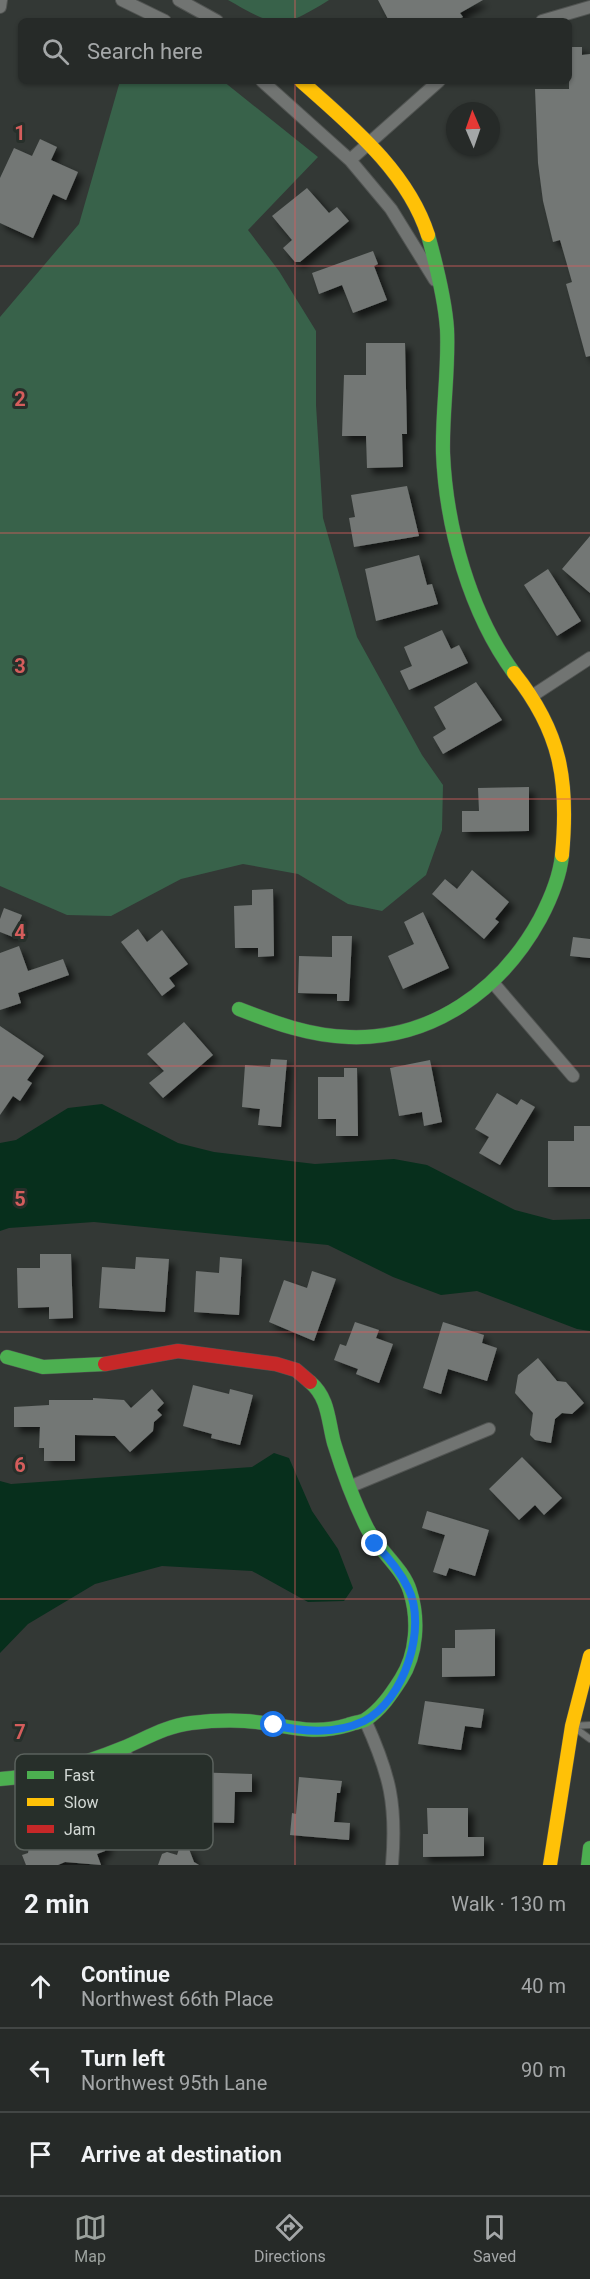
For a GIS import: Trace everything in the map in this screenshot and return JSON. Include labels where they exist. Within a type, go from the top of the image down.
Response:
[{"type":"street","points":[[0,7],[1,0]]},
{"type":"street","points":[[122,0],[159,18]]},
{"type":"street","points":[[179,0],[212,18]]},
{"type":"street","points":[[552,18],[590,7]]},
{"type":"street","points":[[265,84],[350,160],[391,209],[439,286]]},
{"type":"street","points":[[239,1009],[302,1034],[370,1037],[403,1032],[438,1019],[495,984],[536,932],[551,900],[561,866],[566,832],[566,800],[561,766],[552,734],[532,696],[510,667],[483,618],[463,561],[450,500],[443,443],[448,329],[431,240],[414,202],[368,142],[304,84]]},
{"type":"street","points":[[350,160],[436,84]]},
{"type":"street","points":[[532,696],[590,658]]},
{"type":"street","points":[[495,984],[573,1076]]},
{"type":"street","points":[[7,1357],[42,1367],[75,1367],[116,1363],[178,1351],[276,1364],[296,1370],[315,1386],[327,1406],[334,1442],[349,1487],[375,1544],[394,1565],[410,1590],[416,1620],[413,1650],[405,1673],[388,1699],[365,1720],[331,1730],[302,1731],[246,1721],[189,1723],[159,1731],[106,1754]]},
{"type":"street","points":[[349,1487],[489,1429]]},
{"type":"street","points":[[550,1865],[572,1726],[590,1656]]},
{"type":"street","points":[[365,1720],[384,1762],[393,1800],[392,1865]]},
{"type":"street","points":[[123,1748],[125,1754]]},
{"type":"street","points":[[0,1779],[15,1778]]},
{"type":"street","points":[[588,1865],[590,1848]]},
{"type":"lane","points":[[572,1726],[590,1725]]},
{"type":"lane","points":[[572,1726],[590,1739]]},
{"type":"shaded area","points":[[228,0],[329,0],[297,18],[258,16]]},
{"type":"shaded area","points":[[119,84],[227,84],[318,157],[248,230],[279,271],[316,331],[316,405],[323,518],[357,637],[422,755],[443,785],[442,830],[426,875],[382,911],[348,904],[298,874],[243,864],[181,879],[111,916],[67,915],[0,886],[0,317],[79,224]]},
{"type":"shaded area","points":[[102,1104],[178,1143],[214,1152],[315,1164],[394,1159],[427,1165],[515,1210],[553,1220],[590,1219],[590,1331],[577,1329],[477,1291],[441,1295],[393,1277],[328,1245],[94,1222],[9,1228],[0,1231],[0,1143],[16,1140],[68,1108]]},
{"type":"shaded area","points":[[274,1453],[289,1458],[312,1511],[338,1549],[353,1588],[344,1601],[308,1602],[252,1571],[162,1566],[95,1584],[28,1624],[0,1653],[0,1481],[11,1484],[252,1467]]},
{"type":"building","points":[[378,0],[483,0],[460,13],[463,17],[461,18],[387,18]]},
{"type":"building","points":[[572,47],[582,47],[582,55],[590,54],[590,356],[586,357],[566,284],[572,282],[560,240],[553,242],[543,201],[538,163],[535,89],[569,89],[569,84],[572,84]]},
{"type":"building","points":[[40,139],[57,147],[51,160],[78,172],[66,200],[53,194],[33,238],[0,223],[0,178],[14,148],[32,156]]},
{"type":"building","points":[[307,188],[329,213],[337,207],[349,221],[300,262],[295,262],[283,248],[292,240],[272,216]]},
{"type":"building","points":[[373,251],[378,264],[374,266],[387,300],[353,313],[342,285],[319,294],[312,273]]},
{"type":"building","points":[[366,343],[405,343],[407,434],[402,434],[403,467],[367,468],[366,436],[342,436],[344,375],[366,375]]},
{"type":"building","points":[[407,486],[419,536],[354,547],[349,518],[355,517],[351,495]]},
{"type":"building","points":[[590,536],[590,593],[562,569]]},
{"type":"building","points":[[419,555],[427,585],[432,584],[438,604],[376,621],[365,569]]},
{"type":"building","points":[[548,569],[581,621],[557,636],[524,585]]},
{"type":"building","points":[[442,630],[451,649],[459,645],[468,663],[409,690],[400,671],[412,666],[404,647]]},
{"type":"building","points":[[476,682],[502,720],[443,754],[433,737],[446,729],[434,707]]},
{"type":"building","points":[[529,787],[529,831],[462,832],[462,811],[479,811],[478,788]]},
{"type":"building","points":[[472,870],[509,902],[495,919],[499,922],[484,939],[432,894],[445,879],[457,889]]},
{"type":"building","points":[[273,889],[274,956],[258,957],[258,948],[235,948],[234,906],[252,905],[252,890]]},
{"type":"building","points":[[4,908],[22,915],[13,937],[0,932],[0,919]]},
{"type":"building","points":[[423,912],[449,968],[403,989],[388,956],[414,944],[404,922]]},
{"type":"building","points":[[138,929],[147,942],[162,930],[188,964],[169,978],[175,986],[162,996],[121,942]]},
{"type":"building","points":[[332,936],[352,936],[349,1001],[337,1001],[337,994],[298,993],[299,956],[332,957]]},
{"type":"building","points":[[573,937],[590,939],[590,958],[570,956]]},
{"type":"building","points":[[19,946],[28,971],[63,959],[69,975],[18,993],[21,1003],[0,1010],[0,953]]},
{"type":"building","points":[[184,1022],[213,1055],[163,1098],[149,1083],[164,1071],[147,1054]]},
{"type":"building","points":[[0,1026],[44,1056],[27,1080],[32,1083],[20,1101],[13,1096],[0,1115]]},
{"type":"building","points":[[271,1059],[287,1060],[281,1127],[258,1125],[260,1109],[242,1107],[245,1065],[270,1067]]},
{"type":"building","points":[[430,1060],[442,1122],[424,1126],[422,1112],[399,1116],[390,1068]]},
{"type":"building","points":[[344,1068],[357,1068],[358,1136],[336,1136],[336,1119],[318,1119],[318,1077],[344,1077]]},
{"type":"building","points":[[497,1093],[517,1105],[521,1099],[535,1107],[500,1165],[479,1153],[489,1137],[475,1129]]},
{"type":"building","points":[[574,1126],[590,1126],[590,1187],[548,1187],[548,1141],[574,1141]]},
{"type":"building","points":[[40,1254],[71,1254],[73,1318],[49,1319],[49,1307],[18,1308],[17,1268],[40,1268]]},
{"type":"building","points":[[136,1257],[169,1259],[165,1312],[99,1308],[102,1267],[135,1269]]},
{"type":"building","points":[[220,1257],[242,1259],[239,1315],[194,1312],[196,1271],[219,1273]]},
{"type":"building","points":[[312,1271],[336,1279],[314,1341],[269,1322],[284,1280],[307,1288]]},
{"type":"building","points":[[355,1322],[379,1330],[376,1338],[393,1344],[379,1383],[356,1374],[358,1369],[334,1360],[340,1344],[346,1346]]},
{"type":"building","points":[[443,1322],[484,1335],[482,1343],[497,1348],[487,1381],[448,1369],[441,1394],[423,1388]]},
{"type":"building","points":[[538,1358],[557,1381],[566,1382],[584,1403],[572,1414],[562,1413],[555,1419],[551,1443],[535,1440],[530,1435],[533,1413],[515,1393],[518,1375]]},
{"type":"building","points":[[193,1385],[229,1394],[230,1389],[253,1395],[240,1445],[211,1438],[212,1434],[183,1426]]},
{"type":"building","points":[[152,1389],[164,1403],[157,1410],[162,1415],[154,1422],[153,1431],[130,1452],[115,1436],[75,1435],[75,1461],[44,1461],[44,1448],[39,1448],[40,1427],[14,1427],[14,1407],[49,1405],[49,1400],[93,1400],[93,1398],[124,1400],[131,1408]]},
{"type":"building","points":[[522,1457],[562,1498],[544,1515],[535,1505],[519,1520],[489,1489]]},
{"type":"building","points":[[427,1511],[489,1530],[475,1576],[449,1568],[446,1576],[433,1572],[445,1535],[422,1528]]},
{"type":"building","points":[[495,1629],[495,1676],[442,1677],[442,1648],[455,1648],[455,1630]]},
{"type":"building","points":[[425,1701],[484,1709],[481,1728],[465,1726],[461,1750],[418,1744]]},
{"type":"building","points":[[213,1773],[252,1774],[252,1792],[235,1792],[234,1823],[213,1823]]},
{"type":"building","points":[[299,1777],[342,1781],[340,1793],[337,1793],[334,1822],[350,1823],[349,1840],[290,1835],[292,1813],[296,1814]]},
{"type":"building","points":[[427,1808],[468,1808],[468,1837],[484,1837],[484,1856],[423,1857],[423,1834],[428,1834]]},
{"type":"building","points":[[29,1850],[105,1850],[97,1854],[101,1865],[65,1862],[58,1865],[26,1865],[22,1855],[28,1853]]},
{"type":"building","points":[[179,1850],[189,1850],[194,1862],[199,1865],[158,1865],[162,1854],[167,1852],[177,1855]]},
{"type":"traffic: fast","points":[[428,235],[442,293],[447,329],[443,453],[449,510],[455,539],[473,597],[498,649],[514,673]]},
{"type":"traffic: fast","points":[[239,1009],[279,1024],[349,1037],[379,1036],[408,1030],[436,1020],[461,1006],[484,988],[524,945],[551,896],[562,855]]},
{"type":"traffic: fast","points":[[7,1357],[43,1367],[105,1364]]},
{"type":"traffic: fast","points":[[107,1754],[164,1730],[191,1723],[259,1722],[308,1730],[348,1725],[365,1720],[376,1711],[401,1679],[410,1659],[415,1636],[415,1613],[410,1591],[402,1575],[372,1536],[362,1518],[337,1454],[327,1410],[321,1395],[310,1382]]},
{"type":"traffic: fast","points":[[0,1779],[15,1777]]},
{"type":"traffic: fast","points":[[588,1865],[590,1848]]},
{"type":"traffic: slow","points":[[304,84],[357,131],[391,169],[418,211],[428,235]]},
{"type":"traffic: slow","points":[[514,673],[542,716],[552,737],[558,758],[564,804],[562,855]]},
{"type":"traffic: slow","points":[[550,1865],[572,1726],[590,1656]]},
{"type":"traffic: jam","points":[[105,1364],[178,1351],[276,1364],[296,1370],[310,1382]]},
{"type":"route","points":[[274,1725],[302,1731],[331,1730],[365,1720],[388,1699],[405,1673],[413,1650],[416,1620],[410,1590],[394,1565],[375,1544]]}]
